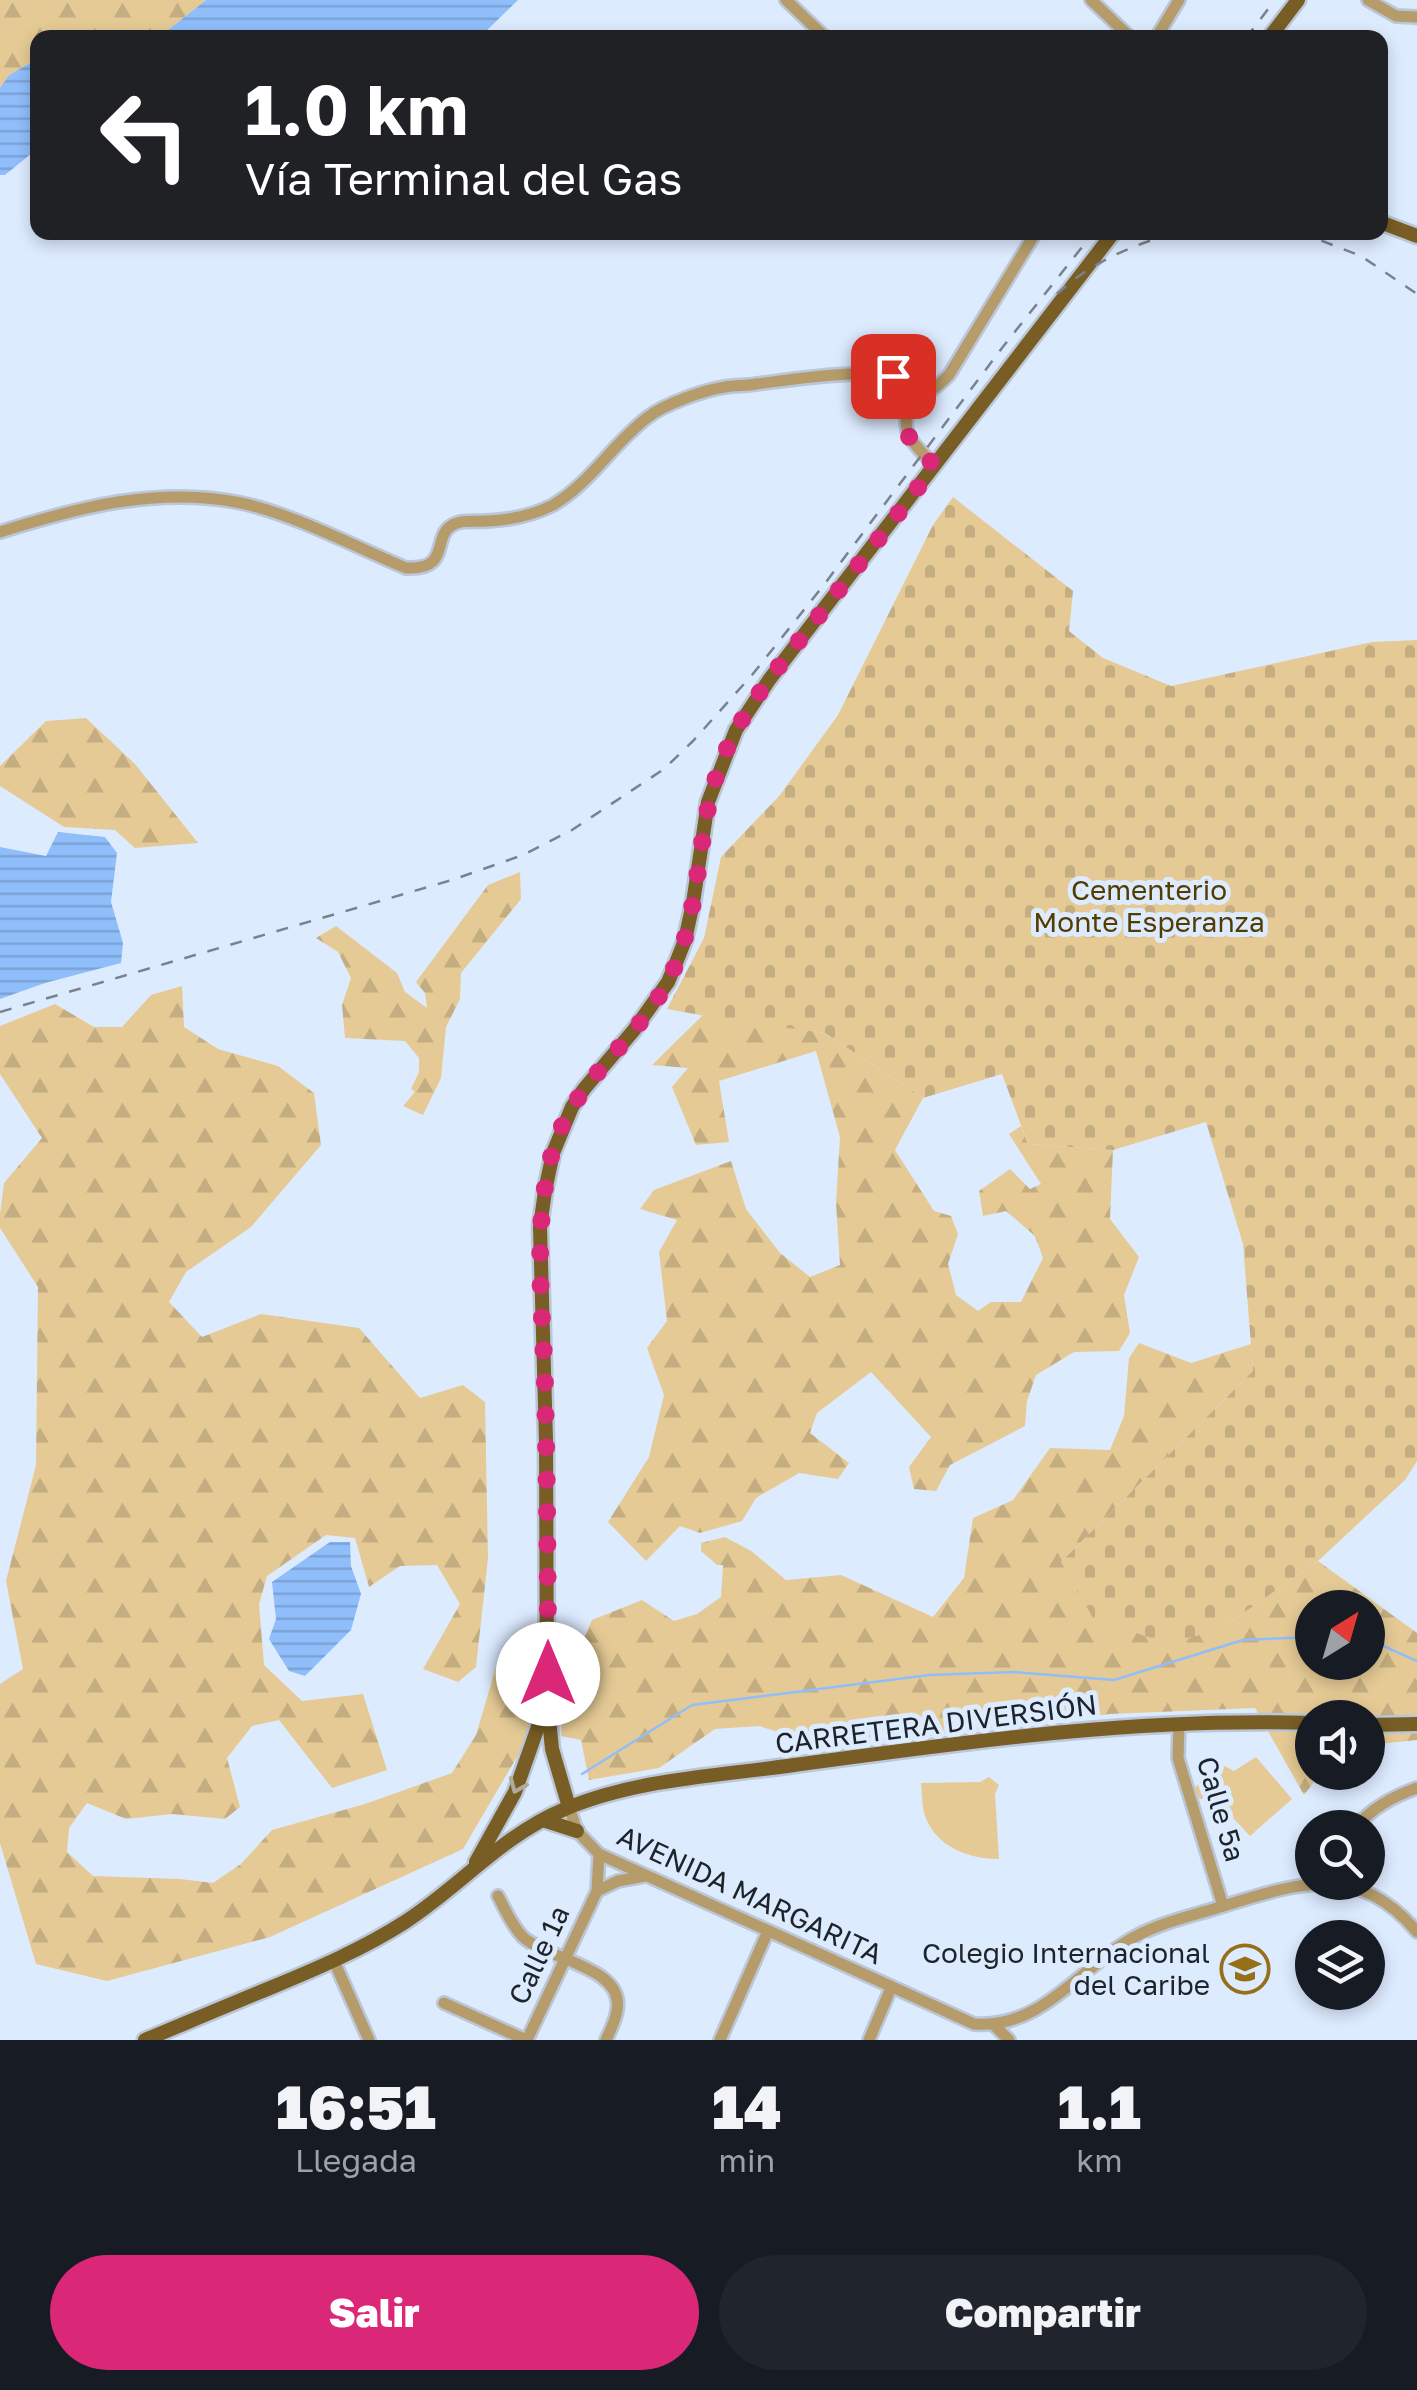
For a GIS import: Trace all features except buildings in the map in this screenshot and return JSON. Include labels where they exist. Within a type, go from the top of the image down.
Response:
[{"type":"main road","points":[[1275,30],[1298,0]]},
{"type":"main road","points":[[1388,225],[1415,235]]},
{"type":"main road","points":[[569,1807],[552,1749],[548,1698],[540,1227],[552,1153],[572,1107],[634,1030],[672,972],[686,940],[708,802],[736,730],[768,680],[1108,240]]},
{"type":"main road","points":[[473,1867],[521,1778],[548,1698]]},
{"type":"main road","name":"CARRETERA DIVERSIÓN","points":[[527,1828],[569,1807],[656,1784],[925,1747],[1050,1733],[1295,1723]]},
{"type":"main road","points":[[1385,1724],[1417,1724]]},
{"type":"main road","points":[[542,1820],[576,1830]]},
{"type":"main road","points":[[490,1837],[527,1828]]},
{"type":"main road","points":[[144,2040],[334,1961],[404,1922],[527,1828]]},
{"type":"street","points":[[786,0],[818,30]]},
{"type":"street","points":[[1091,0],[1123,30]]},
{"type":"street","points":[[1161,30],[1179,0]]},
{"type":"street","points":[[1368,0],[1396,16],[1417,18]]},
{"type":"street","points":[[908,402],[917,400],[949,375],[1032,240]]},
{"type":"street","points":[[0,532],[98,504],[139,498],[202,497],[272,512],[406,568],[421,568],[434,560],[443,536],[459,522],[510,520],[551,506],[587,478],[648,416],[664,407],[724,387],[838,375],[880,374],[903,382],[908,402],[908,436],[934,466]]},
{"type":"street","name":"Calle 5ª","points":[[1179,1725],[1178,1758],[1223,1906]]},
{"type":"street","points":[[1373,1810],[1417,1788]]},
{"type":"street","name":"AVENIDA MARGARITA","points":[[569,1807],[576,1830],[599,1854],[974,2024],[994,2025]]},
{"type":"street","points":[[599,1854],[596,1891],[644,1876]]},
{"type":"street","points":[[994,2025],[1017,2020],[1061,1993],[1132,1938],[1295,1885]]},
{"type":"street","name":"Calle 1ª","points":[[526,2040],[596,1891]]},
{"type":"street","points":[[498,1896],[523,1936],[533,1944],[600,1975],[614,1988],[618,2006],[606,2040]]},
{"type":"street","points":[[1381,1900],[1417,1932]]},
{"type":"street","points":[[720,2040],[768,1931]]},
{"type":"street","points":[[334,1961],[370,2040]]},
{"type":"street","points":[[869,2040],[891,1988]]},
{"type":"street","points":[[444,2003],[526,2040]]},
{"type":"street","points":[[994,2025],[1009,2040]]},
{"type":"green space","points":[[0,0],[206,0],[168,30],[30,30],[30,63],[9,75],[0,88]]},
{"type":"green space","name":"Cementerio Monte Esperanza","points":[[953,497],[1073,591],[1069,631],[1103,658],[1171,686],[1372,642],[1417,640],[1417,1461],[1405,1480],[1318,1561],[1225,1626],[1171,1645],[1093,1618],[1061,1562],[1253,1371],[1243,1244],[1206,1122],[1113,1150],[1028,1144],[1002,1074],[923,1098],[825,1033],[667,1009],[704,938],[721,857],[780,795],[838,715],[933,525]]},
{"type":"green space","points":[[86,718],[135,764],[198,843],[135,848],[115,830],[64,827],[0,786],[0,766],[46,721]]},
{"type":"green space","points":[[520,872],[521,899],[461,973],[460,999],[446,1027],[441,1078],[423,1115],[403,1106],[415,1092],[411,1089],[419,1072],[419,1058],[405,1041],[345,1038],[342,1005],[351,978],[338,952],[316,938],[336,926],[397,973],[405,992],[427,1008],[425,993],[416,982],[488,885]]},
{"type":"green space","points":[[182,986],[184,1027],[218,1049],[278,1066],[314,1093],[321,1145],[251,1227],[186,1272],[169,1302],[202,1337],[261,1314],[359,1328],[420,1398],[463,1385],[485,1402],[488,1558],[476,1667],[458,1682],[423,1669],[460,1604],[437,1565],[400,1566],[369,1587],[355,1538],[326,1535],[267,1576],[259,1604],[264,1665],[302,1701],[363,1694],[387,1770],[332,1788],[279,1720],[252,1726],[227,1758],[240,1807],[225,1819],[172,1814],[126,1819],[87,1803],[69,1828],[67,1852],[93,1876],[213,1883],[241,1864],[272,1830],[365,1804],[452,1773],[476,1735],[499,1657],[536,1662],[528,1738],[463,1849],[270,1937],[107,1981],[36,1964],[0,1843],[0,1684],[23,1669],[6,1581],[36,1465],[38,1287],[0,1228],[0,1214],[4,1183],[42,1138],[0,1074],[0,1026],[55,1004],[94,1027],[122,1027],[151,995]]},
{"type":"green space","points":[[703,1015],[825,1033],[923,1098],[895,1150],[934,1211],[951,1216],[958,1234],[948,1264],[956,1295],[978,1311],[991,1302],[1021,1302],[1043,1258],[1035,1236],[1006,1211],[983,1216],[979,1191],[1010,1169],[1030,1189],[1041,1184],[1009,1134],[1021,1126],[1028,1144],[1113,1150],[1110,1219],[1139,1257],[1124,1295],[1130,1333],[1119,1351],[1074,1352],[1036,1375],[1027,1401],[1025,1426],[950,1465],[936,1491],[914,1489],[909,1467],[931,1437],[871,1372],[817,1413],[810,1433],[849,1463],[838,1479],[799,1473],[756,1498],[742,1521],[700,1533],[680,1526],[646,1561],[608,1522],[649,1457],[664,1395],[647,1348],[667,1321],[659,1252],[677,1220],[640,1209],[654,1190],[731,1161],[746,1209],[780,1253],[810,1277],[840,1265],[836,1203],[840,1137],[816,1051],[719,1081],[729,1142],[696,1145],[672,1087],[688,1068],[652,1065]]},
{"type":"green space","points":[[1139,1343],[1191,1363],[1251,1344],[1253,1371],[1061,1562],[1225,1626],[1318,1561],[1358,1590],[1295,1590],[1295,1680],[1385,1680],[1385,1610],[1417,1633],[1417,1740],[1385,1743],[1385,1700],[1295,1700],[1295,1779],[1255,1708],[1110,1714],[829,1748],[759,1726],[715,1729],[659,1768],[589,1780],[581,1740],[561,1736],[563,1684],[592,1620],[642,1600],[674,1621],[697,1614],[721,1597],[723,1565],[717,1565],[701,1551],[701,1543],[725,1537],[751,1551],[786,1580],[841,1575],[933,1617],[964,1578],[973,1518],[1013,1500],[1050,1448],[1110,1450],[1124,1416],[1129,1358]]},
{"type":"green space","points":[[1256,1757],[1292,1799],[1250,1836],[1216,1800],[1199,1799],[1195,1788],[1215,1761],[1234,1771]]},
{"type":"green space","points":[[989,1777],[999,1785],[995,1794],[999,1859],[965,1854],[945,1843],[930,1827],[923,1804],[921,1783],[980,1782]]},
{"type":"water","points":[[206,0],[518,0],[487,30],[168,30]]},
{"type":"water","points":[[30,63],[30,155],[0,175],[0,88],[9,75]]},
{"type":"water","points":[[58,832],[105,837],[117,853],[111,902],[123,943],[121,963],[0,999],[0,847],[46,856]]},
{"type":"water","points":[[330,1542],[350,1542],[351,1566],[361,1594],[351,1630],[305,1676],[289,1671],[269,1639],[276,1619],[272,1582]]},
{"type":"waterway","points":[[582,1774],[692,1705],[929,1675],[1013,1672],[1114,1680],[1243,1640],[1295,1638]]},
{"type":"waterway","points":[[1385,1647],[1417,1661]]},
{"type":"railway","points":[[1252,30],[1275,0]]},
{"type":"railway","points":[[0,1012],[452,880],[523,855],[572,830],[664,769],[752,675],[1088,240]]},
{"type":"railway","points":[[1057,294],[1114,255],[1153,240]]},
{"type":"railway","points":[[1320,240],[1361,256],[1417,294]]},
{"type":"place","name":"Colegio Internacional del Caribe","points":[[1245,1969]]},
{"type":"route","points":[[548,1674],[540,1227],[552,1153],[584,1088],[634,1030],[668,982],[686,940],[708,802],[736,730],[768,680],[934,466],[908,436],[907,392],[903,382],[893,376]]}]
